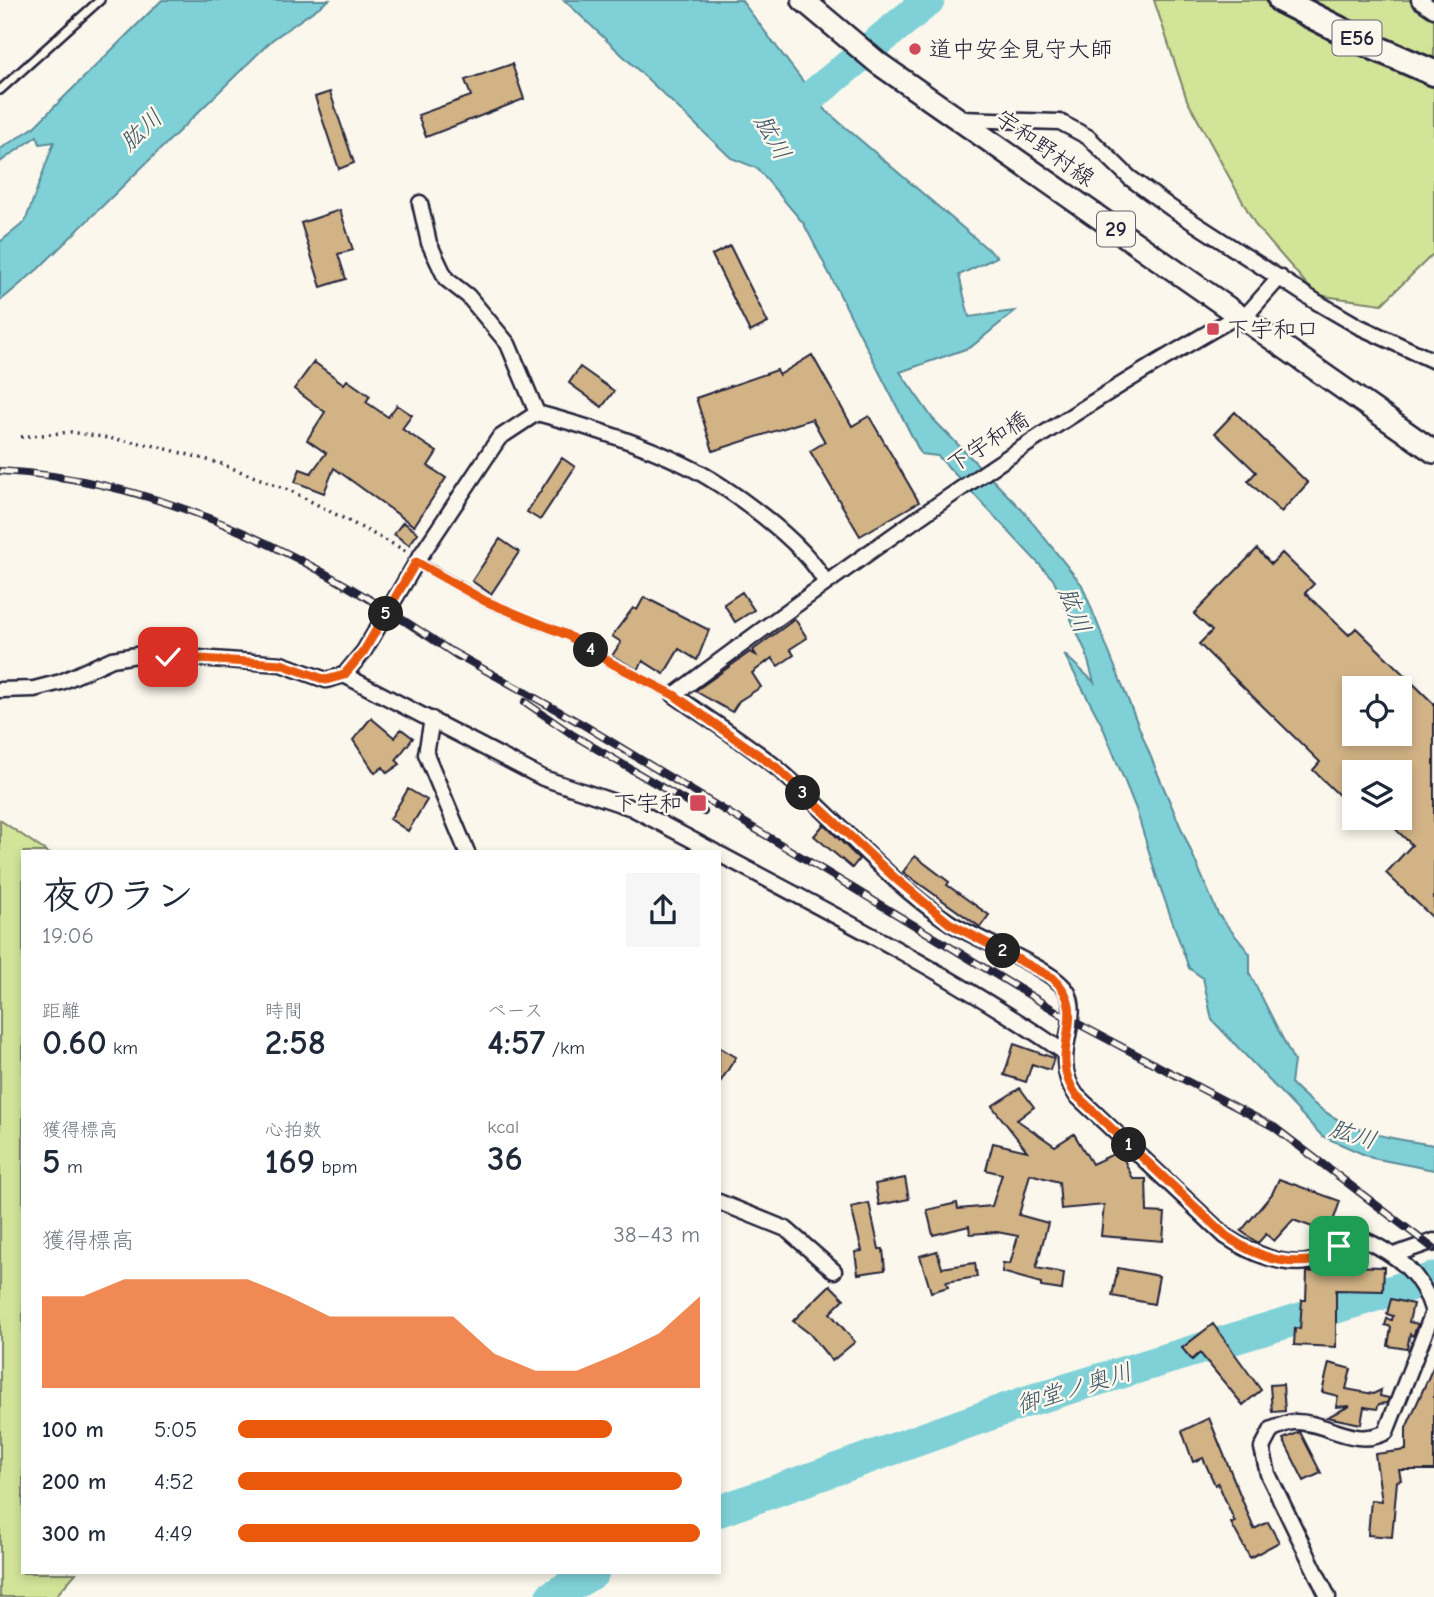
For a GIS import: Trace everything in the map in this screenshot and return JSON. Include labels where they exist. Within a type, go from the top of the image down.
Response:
[{"type":"highway","name":"E56","points":[[1281,0],[1434,73]]},
{"type":"main road","name":"宇和野村線","points":[[803,0],[878,63],[1434,452]]},
{"type":"street","points":[[1419,0],[1434,10]]},
{"type":"street","points":[[958,119],[1060,122],[1088,136],[1130,178],[1171,208],[1358,326],[1434,361]]},
{"type":"street","points":[[420,203],[429,243],[446,279],[468,296],[508,344],[537,413]]},
{"type":"street","name":"下宇和橋","points":[[674,695],[907,523],[1094,400],[1241,317],[1280,277]]},
{"type":"street","points":[[0,690],[34,689],[61,682],[112,659],[143,654],[281,664],[326,680],[344,675],[364,651],[418,560],[499,438],[537,413],[578,424],[684,464],[773,523],[818,569],[825,583]]},
{"type":"street","points":[[344,675],[543,778],[632,808],[711,850]]},
{"type":"street","points":[[674,695],[777,768],[896,879],[949,923],[1060,984],[1067,991],[1071,1006],[1064,1052],[1066,1081],[1076,1095],[1226,1236],[1252,1254],[1280,1260],[1316,1260],[1339,1246],[1363,1239],[1394,1255],[1413,1270],[1427,1291],[1433,1312],[1403,1396],[1386,1432],[1374,1438],[1356,1438],[1294,1422],[1272,1429],[1262,1448],[1268,1474],[1328,1597]]},
{"type":"street","points":[[432,719],[426,754],[466,850]]},
{"type":"street","points":[[721,855],[908,955],[1015,1018],[1064,1052]]},
{"type":"street","points":[[721,1203],[786,1229],[834,1271]]},
{"type":"street","points":[[1394,1255],[1434,1241]]},
{"type":"lane","points":[[0,90],[100,0]]},
{"type":"lane","points":[[418,560],[485,601],[567,635],[613,664],[674,695]]},
{"type":"path","points":[[21,437],[71,432],[152,445],[219,463],[291,491],[418,560]]},
{"type":"green space","points":[[1154,0],[1434,0],[1434,253],[1382,304],[1316,295],[1256,226],[1187,100]]},
{"type":"green space","points":[[0,820],[44,850],[21,850],[21,1574],[75,1574],[55,1597],[0,1597]]},
{"type":"water","name":"肱川","points":[[162,0],[329,0],[272,40],[38,269],[0,301],[0,242],[25,222],[54,142],[40,144],[37,136],[0,162],[0,149],[33,128]]},
{"type":"water","name":"肱川","points":[[564,0],[741,0],[824,109],[997,257],[959,275],[969,317],[1015,311],[971,347],[900,372],[933,419],[1023,511],[1082,585],[1157,772],[1218,914],[1250,954],[1250,974],[1294,1061],[1291,1083],[1323,1111],[1356,1128],[1392,1138],[1434,1145],[1434,1170],[1372,1158],[1322,1136],[1212,1020],[1203,978],[1189,968],[1136,809],[1102,725],[1064,654],[1094,682],[1085,650],[1053,579],[938,456],[921,454],[804,224],[757,168],[731,158]]},
{"type":"building","points":[[512,64],[524,99],[426,137],[418,115],[471,96],[465,80]]},
{"type":"building","points":[[330,92],[354,163],[339,169],[315,97]]},
{"type":"building","points":[[340,210],[353,250],[338,254],[346,279],[321,287],[301,223]]},
{"type":"building","points":[[730,246],[768,323],[750,332],[712,255]]},
{"type":"building","points":[[812,355],[852,426],[869,416],[919,502],[860,536],[810,451],[825,442],[812,419],[713,451],[696,398],[777,370],[779,375]]},
{"type":"building","points":[[314,362],[344,384],[347,380],[370,396],[366,402],[388,417],[397,405],[412,415],[402,429],[437,452],[428,466],[446,478],[414,526],[334,468],[324,493],[295,482],[300,469],[311,473],[326,453],[307,440],[325,412],[294,389]]},
{"type":"building","points":[[580,367],[614,391],[602,407],[569,383]]},
{"type":"building","points":[[1235,412],[1308,483],[1281,512],[1248,481],[1256,472],[1215,433]]},
{"type":"building","points":[[562,458],[575,467],[540,520],[527,512]]},
{"type":"building","points":[[403,522],[418,533],[409,545],[394,534]]},
{"type":"building","points":[[500,539],[519,552],[491,594],[472,581]]},
{"type":"building","points":[[1257,549],[1271,564],[1282,553],[1314,584],[1305,593],[1349,635],[1356,628],[1405,676],[1342,676],[1342,746],[1412,746],[1412,683],[1434,704],[1434,919],[1386,873],[1412,845],[1396,830],[1412,830],[1412,760],[1342,760],[1342,798],[1313,770],[1320,762],[1199,644],[1212,631],[1194,614]]},
{"type":"building","points":[[742,592],[754,610],[735,622],[724,604]]},
{"type":"building","points":[[644,597],[709,630],[697,660],[679,649],[664,674],[643,661],[638,670],[612,656],[621,642],[612,636],[633,608],[637,610]]},
{"type":"building","points":[[795,619],[807,638],[790,649],[794,655],[778,666],[772,658],[752,673],[761,687],[739,701],[732,712],[695,691],[750,652],[756,655],[753,650]]},
{"type":"building","points":[[371,718],[395,738],[401,729],[413,738],[396,760],[400,764],[387,773],[383,767],[375,773],[353,740]]},
{"type":"building","points":[[408,789],[427,800],[408,831],[390,819]]},
{"type":"building","points":[[824,824],[859,859],[852,868],[814,836]]},
{"type":"building","points":[[915,856],[949,882],[947,885],[989,915],[980,927],[903,872]]},
{"type":"building","points":[[1014,1044],[1054,1058],[1050,1070],[1032,1064],[1026,1082],[1004,1075]]},
{"type":"building","points":[[721,1048],[736,1057],[721,1081]]},
{"type":"building","points":[[1020,1088],[1034,1107],[1017,1120],[1055,1146],[1074,1134],[1092,1164],[1120,1151],[1133,1179],[1146,1179],[1147,1212],[1165,1213],[1163,1241],[1101,1236],[1104,1205],[1061,1209],[1059,1182],[1030,1174],[1019,1215],[1048,1223],[1036,1268],[1064,1273],[1062,1290],[1041,1287],[1041,1283],[1002,1272],[1003,1263],[1010,1264],[1018,1236],[997,1232],[970,1234],[969,1226],[933,1235],[927,1210],[957,1203],[958,1209],[992,1206],[1002,1174],[986,1170],[993,1143],[1027,1151],[992,1106]]},
{"type":"building","points":[[905,1178],[909,1199],[879,1205],[875,1184]]},
{"type":"building","points":[[1279,1179],[1340,1201],[1329,1233],[1293,1220],[1274,1241],[1266,1234],[1258,1243],[1241,1231],[1272,1194]]},
{"type":"building","points":[[869,1203],[879,1249],[883,1249],[885,1270],[858,1274],[855,1252],[862,1251],[851,1207]]},
{"type":"building","points":[[937,1251],[942,1268],[975,1263],[977,1277],[946,1282],[948,1287],[931,1292],[920,1256]]},
{"type":"building","points":[[1343,1266],[1384,1267],[1383,1291],[1336,1290],[1336,1347],[1294,1345],[1295,1328],[1300,1329],[1302,1300],[1306,1300],[1307,1272],[1343,1269]]},
{"type":"building","points":[[1118,1268],[1159,1276],[1154,1304],[1112,1296]]},
{"type":"building","points":[[830,1285],[844,1299],[830,1313],[855,1342],[832,1361],[810,1334],[793,1321]]},
{"type":"building","points":[[1391,1299],[1413,1304],[1409,1322],[1418,1324],[1413,1336],[1410,1334],[1407,1349],[1388,1346],[1391,1327],[1385,1325],[1387,1319],[1392,1320],[1393,1316],[1387,1314]]},
{"type":"building","points":[[1213,1324],[1261,1390],[1243,1405],[1200,1353],[1192,1360],[1182,1348]]},
{"type":"building","points":[[1329,1363],[1351,1369],[1346,1389],[1373,1394],[1381,1390],[1380,1396],[1389,1398],[1387,1403],[1379,1404],[1377,1409],[1364,1407],[1361,1424],[1327,1417],[1350,1406],[1336,1407],[1338,1396],[1322,1392]]},
{"type":"building","points":[[1434,1365],[1434,1470],[1399,1470],[1401,1480],[1397,1481],[1392,1537],[1368,1535],[1371,1500],[1382,1501],[1375,1454],[1406,1450],[1406,1428]]},
{"type":"building","points":[[1283,1384],[1285,1411],[1272,1412],[1270,1385]]},
{"type":"building","points":[[1209,1418],[1254,1529],[1268,1522],[1279,1542],[1250,1558],[1231,1523],[1235,1522],[1218,1483],[1215,1485],[1203,1458],[1193,1462],[1182,1431]]},
{"type":"building","points":[[1300,1432],[1321,1473],[1304,1481],[1283,1439]]},
{"type":"waterway","name":"肱川","points":[[781,121],[929,0]]},
{"type":"waterway","name":"御堂ノ奥川","points":[[721,1510],[1028,1401],[1434,1278]]},
{"type":"waterway","name":"御堂ノ奥川","points":[[551,1597],[591,1574]]},
{"type":"railway","points":[[0,471],[63,477],[124,490],[242,532],[353,589],[459,657]]},
{"type":"railway","points":[[451,651],[582,724],[1069,1019],[1274,1127],[1434,1249]]},
{"type":"railway","points":[[525,702],[573,735],[704,812]]},
{"type":"place","name":"道中安全見守大師","points":[[915,49]]},
{"type":"place","name":"下宇和口","points":[[1213,329]]},
{"type":"place","name":"下宇和","points":[[698,803]]},
{"type":"route","points":[[168,657],[281,664],[326,680],[344,675],[364,651],[416,562],[485,601],[567,635],[613,664],[674,695],[777,768],[896,879],[949,923],[1053,978],[1067,991],[1071,1006],[1064,1052],[1066,1081],[1076,1095],[1226,1236],[1252,1254],[1280,1260],[1316,1260],[1339,1246]]}]
